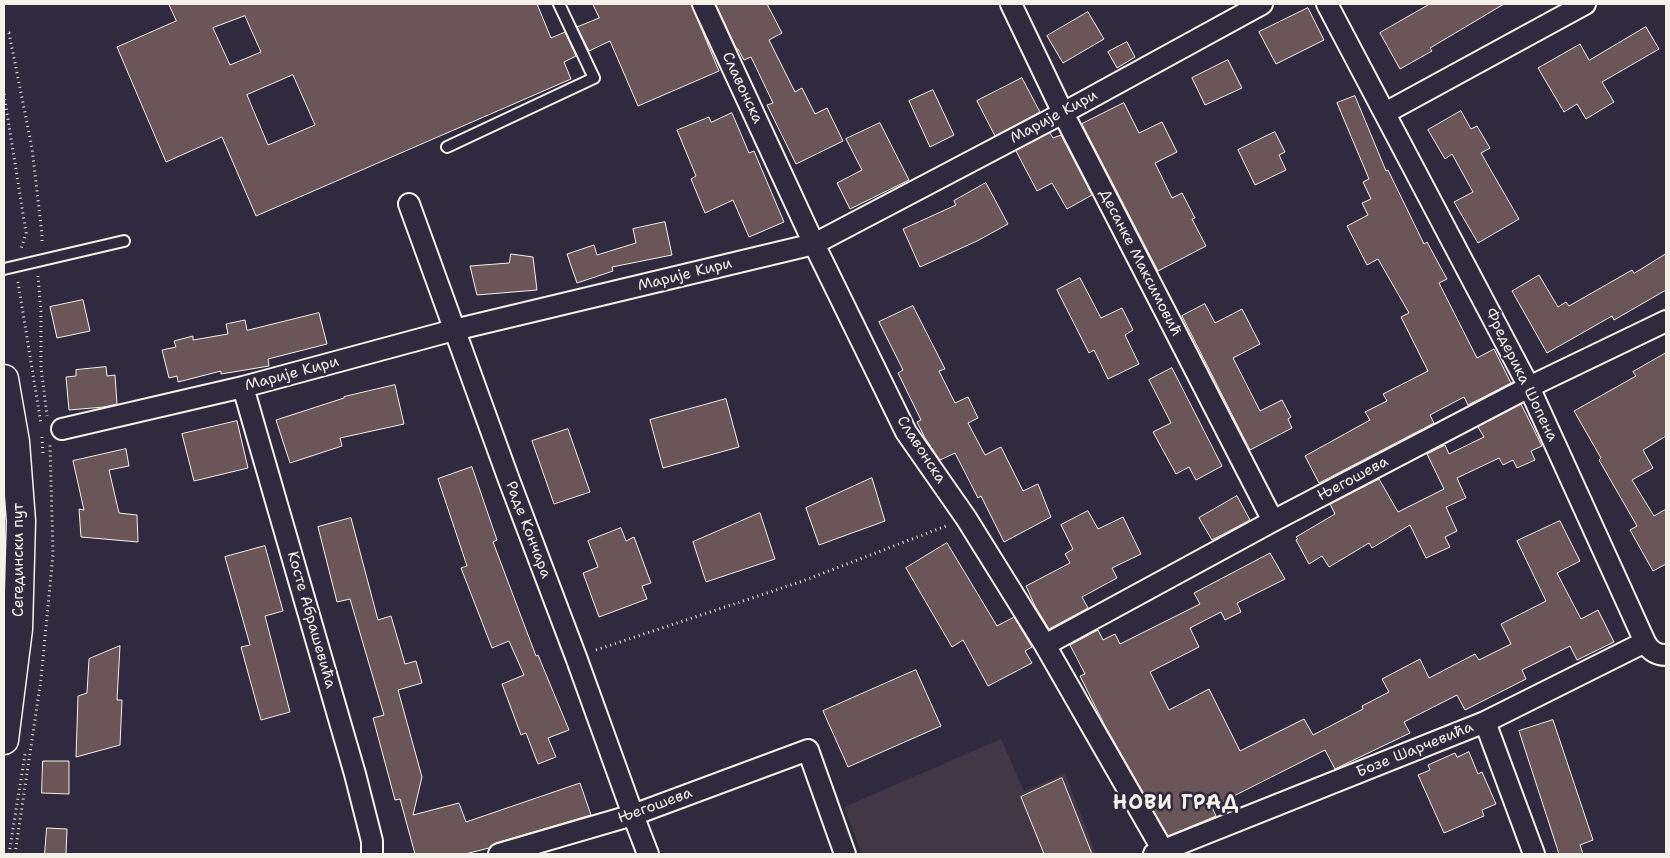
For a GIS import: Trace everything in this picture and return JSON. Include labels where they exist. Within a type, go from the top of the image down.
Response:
[{"type":"main road","name":"Сегедински пут","points":[[4,379],[15,442],[21,521],[18,629],[4,740]]},
{"type":"street","name":"Славонска","points":[[703,4],[814,244],[906,432],[966,518],[1045,646],[1160,853]]},
{"type":"street","name":"Десанке Максимовић","points":[[1011,4],[1063,112],[1273,520]]},
{"type":"street","name":"Марије Кири","points":[[62,429],[243,387],[454,330],[814,244],[1262,4]]},
{"type":"street","name":"Фредерика Шопена","points":[[1327,4],[1529,387],[1645,642]]},
{"type":"street","points":[[1385,113],[1585,4]]},
{"type":"street","name":"Раде Кончара","points":[[409,204],[648,854]]},
{"type":"street","name":"Његошева","points":[[1045,646],[1273,520],[1529,387],[1666,320]]},
{"type":"street","name":"Косте Абрашевића","points":[[243,387],[355,774],[372,841],[372,854]]},
{"type":"street","points":[[1645,642],[1648,648],[1658,655],[1666,655]]},
{"type":"street","name":"Бозе Шарчевића","points":[[1160,853],[1485,722],[1645,642]]},
{"type":"street","points":[[1485,722],[1534,854]]},
{"type":"street","name":"Његошева","points":[[499,854],[633,815],[808,750],[845,854]]},
{"type":"lane","points":[[447,147],[594,78],[559,4]]},
{"type":"lane","points":[[4,269],[124,241]]},
{"type":"path","points":[[576,657],[800,582],[966,518]]},
{"type":"shaded area","points":[[1001,739],[1024,791],[1065,773],[1096,854],[862,854],[844,807]]},
{"type":"building","points":[[169,4],[537,4],[551,38],[565,32],[576,56],[564,62],[571,79],[256,216],[222,137],[166,162],[117,47],[176,21]],"holes":[[[245,16],[261,52],[230,65],[213,28]],[[293,75],[315,125],[268,145],[247,95]]]},
{"type":"building","points":[[593,4],[691,4],[719,71],[638,106],[610,41],[589,51],[577,27],[599,18]]},
{"type":"building","points":[[716,4],[767,4],[782,33],[769,40],[795,92],[802,88],[815,114],[827,108],[843,141],[796,164],[767,105],[773,103],[751,57],[744,60]]},
{"type":"building","points":[[1430,4],[1504,4],[1430,48],[1432,51],[1400,69],[1380,33]]},
{"type":"building","points":[[1308,8],[1324,40],[1276,64],[1259,32]]},
{"type":"building","points":[[1088,12],[1104,39],[1063,63],[1047,36]]},
{"type":"building","points":[[1646,27],[1659,49],[1602,82],[1614,102],[1586,119],[1577,104],[1564,112],[1538,68],[1580,44],[1589,60]]},
{"type":"building","points":[[1127,42],[1135,57],[1117,68],[1108,52]]},
{"type":"building","points":[[1228,60],[1242,88],[1205,105],[1192,78]]},
{"type":"building","points":[[1022,78],[1040,112],[995,136],[977,101]]},
{"type":"building","points":[[933,90],[954,135],[930,147],[909,101]]},
{"type":"building","points":[[1355,96],[1386,171],[1388,170],[1424,244],[1427,242],[1447,279],[1439,283],[1477,358],[1494,349],[1511,383],[1468,405],[1464,397],[1430,415],[1434,423],[1319,483],[1305,456],[1370,420],[1365,412],[1387,401],[1383,394],[1428,371],[1401,317],[1409,313],[1378,259],[1367,265],[1347,226],[1368,215],[1362,203],[1371,199],[1363,182],[1369,179],[1337,103]]},
{"type":"building","points":[[1124,103],[1139,133],[1162,122],[1177,152],[1155,163],[1172,198],[1182,193],[1195,218],[1192,219],[1206,246],[1158,271],[1082,124]]},
{"type":"building","points":[[1461,111],[1471,129],[1477,126],[1490,148],[1481,153],[1519,219],[1478,243],[1454,202],[1473,192],[1452,154],[1445,159],[1428,130]]},
{"type":"building","points":[[732,113],[749,153],[754,151],[784,222],[749,237],[733,200],[705,213],[691,179],[696,176],[677,130],[709,117],[711,122]]},
{"type":"building","points":[[880,123],[909,180],[850,209],[837,183],[862,170],[846,139]]},
{"type":"building","points":[[1275,132],[1285,152],[1279,155],[1286,170],[1255,185],[1238,150]]},
{"type":"building","points":[[1050,133],[1053,138],[1061,135],[1092,195],[1067,209],[1052,183],[1037,191],[1016,151]]},
{"type":"building","points":[[986,183],[1008,224],[977,241],[920,267],[903,229],[956,205],[954,201]]},
{"type":"building","points":[[665,222],[672,255],[612,267],[613,271],[577,283],[567,254],[594,245],[597,255],[636,243],[633,229]]},
{"type":"building","points":[[511,254],[533,257],[537,290],[477,295],[470,266],[509,263]]},
{"type":"building","points":[[1666,254],[1666,290],[1614,320],[1612,316],[1547,353],[1512,291],[1539,275],[1558,307],[1566,302],[1569,306],[1632,270],[1634,273]]},
{"type":"building","points":[[1080,278],[1101,318],[1122,308],[1133,330],[1125,335],[1139,364],[1108,379],[1094,350],[1089,353],[1057,290]]},
{"type":"building","points":[[83,300],[90,331],[57,338],[50,307]]},
{"type":"building","points":[[1205,304],[1215,323],[1242,309],[1260,344],[1233,358],[1260,411],[1282,400],[1291,417],[1288,419],[1292,428],[1250,450],[1182,316]]},
{"type":"building","points":[[913,306],[945,369],[939,371],[955,403],[968,397],[978,418],[968,423],[985,455],[1001,447],[1023,491],[1038,484],[1051,517],[1004,542],[981,496],[978,498],[955,453],[940,460],[925,438],[917,422],[921,420],[898,373],[903,370],[879,322]]},
{"type":"building","points":[[319,313],[327,344],[268,359],[269,366],[221,374],[221,371],[178,382],[177,376],[169,378],[162,350],[176,347],[174,341],[193,336],[193,340],[228,334],[226,324],[245,320],[247,330]]},
{"type":"building","points":[[1666,353],[1666,436],[1643,450],[1653,468],[1632,480],[1654,516],[1666,509],[1666,564],[1653,571],[1630,530],[1637,526],[1599,460],[1601,458],[1574,411],[1636,376],[1633,372]]},
{"type":"building","points":[[106,367],[107,376],[115,375],[117,404],[69,410],[66,377],[76,376],[76,370]]},
{"type":"building","points":[[1172,368],[1222,466],[1196,480],[1189,467],[1176,474],[1153,432],[1171,423],[1149,380]]},
{"type":"building","points":[[395,385],[404,424],[340,438],[342,446],[290,463],[276,420],[344,397]]},
{"type":"building","points":[[726,399],[739,447],[663,468],[650,420]]},
{"type":"building","points":[[1521,404],[1542,446],[1531,451],[1535,460],[1517,468],[1513,460],[1503,465],[1499,458],[1457,478],[1466,498],[1446,507],[1457,531],[1445,537],[1450,547],[1426,558],[1410,525],[1372,548],[1369,543],[1329,567],[1322,556],[1309,564],[1296,537],[1335,514],[1330,504],[1379,479],[1398,512],[1444,489],[1427,454],[1445,445],[1449,454],[1484,437],[1478,427]]},
{"type":"building","points":[[237,421],[248,468],[194,481],[182,434]]},
{"type":"building","points":[[568,429],[590,492],[554,504],[532,441]]},
{"type":"building","points":[[126,449],[129,466],[109,470],[119,513],[137,515],[138,542],[81,537],[79,509],[84,510],[73,461]]},
{"type":"building","points":[[472,467],[497,540],[493,542],[536,656],[538,655],[569,730],[548,738],[556,757],[538,764],[526,733],[521,735],[502,684],[524,675],[509,641],[492,648],[461,568],[467,566],[438,479]]},
{"type":"building","points":[[872,478],[885,521],[819,545],[806,508]]},
{"type":"building","points":[[1237,496],[1250,520],[1212,540],[1199,518]]},
{"type":"building","points":[[1088,511],[1098,529],[1123,517],[1141,554],[1112,568],[1117,578],[1082,597],[1088,608],[1049,629],[1026,586],[1070,563],[1065,554],[1073,549],[1061,525]]},
{"type":"building","points":[[760,513],[775,559],[706,582],[693,542]]},
{"type":"building","points":[[351,518],[378,620],[391,616],[405,664],[416,661],[422,683],[398,690],[422,777],[413,815],[459,803],[466,822],[580,783],[591,815],[465,854],[415,854],[400,799],[395,800],[373,718],[384,715],[350,599],[337,602],[318,527]]},
{"type":"building","points":[[1560,521],[1580,561],[1557,573],[1581,619],[1598,610],[1614,642],[1577,660],[1570,646],[1522,670],[1526,679],[1465,710],[1457,695],[1404,722],[1410,733],[1335,769],[1325,750],[1212,807],[1216,816],[1168,836],[1104,724],[1080,676],[1085,674],[1070,645],[1098,630],[1103,640],[1115,634],[1120,644],[1200,604],[1194,593],[1270,553],[1285,579],[1237,603],[1241,612],[1225,620],[1221,612],[1190,628],[1199,647],[1150,672],[1169,710],[1209,689],[1240,751],[1304,719],[1313,735],[1363,709],[1362,706],[1389,692],[1382,679],[1420,659],[1429,678],[1475,654],[1479,660],[1511,644],[1501,624],[1546,601],[1517,541]]},
{"type":"building","points":[[621,528],[626,541],[634,537],[651,583],[642,586],[647,599],[599,617],[583,573],[598,567],[588,541]]},
{"type":"building","points":[[947,543],[997,626],[1014,617],[1032,647],[1025,651],[1032,663],[988,686],[963,640],[952,647],[906,568]]},
{"type":"building","points":[[265,546],[283,611],[265,616],[290,712],[261,720],[241,647],[250,645],[225,557]]},
{"type":"building","points":[[120,646],[117,700],[122,700],[120,745],[76,757],[78,696],[87,693],[89,659]]},
{"type":"building","points":[[916,670],[941,726],[848,767],[823,711]]},
{"type":"building","points":[[1553,720],[1593,840],[1580,845],[1583,854],[1559,854],[1519,731]]},
{"type":"building","points":[[1469,752],[1478,774],[1482,772],[1496,804],[1482,810],[1484,816],[1444,833],[1418,775],[1430,770],[1428,765],[1455,753],[1457,757]]},
{"type":"building","points":[[43,761],[69,761],[69,794],[42,793]]},
{"type":"building","points":[[1062,778],[1092,854],[1044,854],[1021,797]]},
{"type":"building","points":[[47,828],[67,829],[66,854],[45,854]]},
{"type":"district","name":"НОВИ ГРАД","points":[[1176,804]]}]
